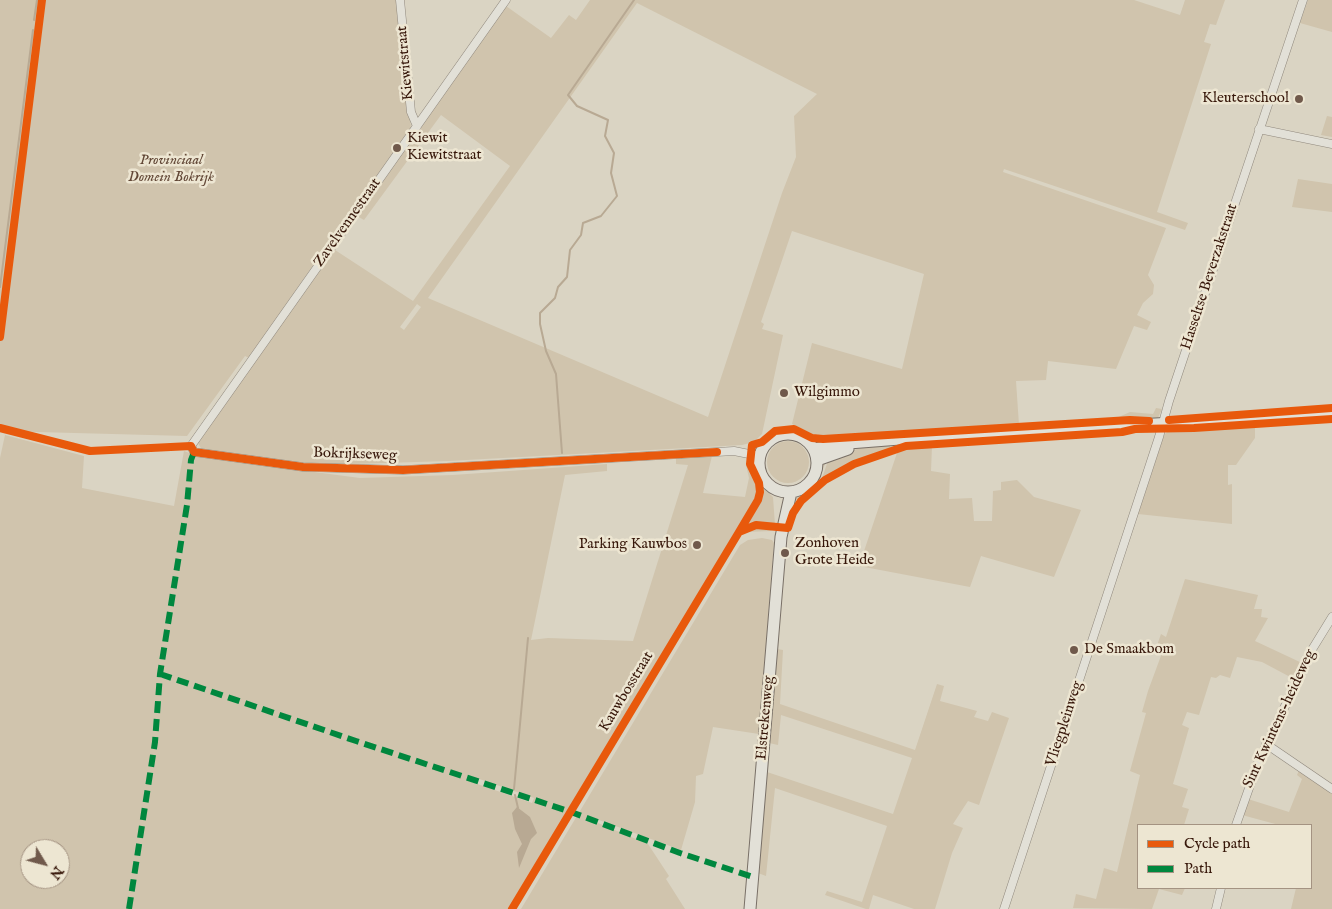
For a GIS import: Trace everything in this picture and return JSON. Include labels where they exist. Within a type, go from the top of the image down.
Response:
[{"type":"street","name":"Kiewitstraat","points":[[400,0],[411,112],[417,126]]},
{"type":"street","name":"Zavelvennestraat","points":[[191,446],[506,0]]},
{"type":"street","name":"Hasseltse Beverzakstraat","points":[[1162,424],[1303,0]]},
{"type":"street","points":[[1260,129],[1332,144]]},
{"type":"street","points":[[815,455],[859,443],[1332,414]]},
{"type":"street","name":"Vliegpleinweg","points":[[1004,909],[1162,424]]},
{"type":"street","points":[[788,433],[804,438],[815,455],[813,478],[800,489],[791,492],[778,490],[762,477],[760,456],[767,442],[781,434],[788,433]]},
{"type":"street","name":"Bokrijkseweg","points":[[191,446],[194,452],[303,467],[403,470],[734,451],[760,456]]},
{"type":"street","name":"Elstrekenweg","points":[[778,490],[782,527]]},
{"type":"street","name":"Elstrekenweg","points":[[750,909],[782,527],[791,492]]},
{"type":"street","name":"Sint Kwintens-heideweg","points":[[1236,824],[1248,787],[1266,744],[1313,648],[1332,617]]},
{"type":"street","points":[[1266,744],[1332,788]]},
{"type":"street","points":[[1216,909],[1221,889]]},
{"type":"green space","name":"Provinciaal Domein Bokrijk","points":[[0,0],[397,0],[411,128],[374,180],[506,6],[551,38],[569,15],[576,20],[590,0],[1134,0],[1180,15],[1185,0],[1225,0],[1216,25],[1210,24],[1204,42],[1211,44],[1157,212],[1188,223],[1185,230],[1004,169],[1003,172],[1166,228],[1148,275],[1154,285],[1153,294],[1143,303],[1137,315],[1151,322],[1147,330],[1134,326],[1116,369],[1048,361],[1046,380],[1016,381],[1019,425],[817,437],[792,424],[812,343],[902,369],[924,274],[792,231],[761,322],[764,324],[762,329],[783,335],[762,434],[754,442],[742,445],[448,461],[322,465],[202,450],[198,443],[200,437],[335,250],[413,301],[510,166],[441,115],[364,220],[350,212],[249,358],[245,356],[187,436],[0,431]],"holes":[[[637,3],[817,94],[794,116],[796,157],[782,193],[708,417],[428,298]],[[417,304],[421,307],[404,330],[400,327]]]},
{"type":"green space","points":[[1308,0],[1332,0],[1332,32],[1300,23]]},
{"type":"green space","points":[[1327,116],[1332,117],[1332,137],[1321,135]]},
{"type":"green space","points":[[1298,179],[1332,184],[1332,212],[1292,207]]},
{"type":"green space","points":[[1156,408],[1162,409],[1158,418],[1112,420],[1130,412],[1153,414]]},
{"type":"green space","points":[[1255,427],[1255,438],[1236,465],[1228,465],[1228,485],[1232,484],[1232,524],[1138,514],[1164,435],[1167,432]]},
{"type":"green space","points":[[5,435],[84,456],[82,488],[174,506],[184,451],[200,457],[360,478],[453,475],[607,464],[607,471],[565,475],[531,640],[548,638],[633,641],[688,465],[676,464],[676,458],[712,456],[703,493],[745,497],[749,478],[746,465],[748,464],[758,484],[754,504],[510,909],[0,909],[0,458]],"holes":[[[468,775],[534,798],[532,803],[466,780]]]},
{"type":"green space","points":[[792,441],[800,444],[806,450],[809,462],[806,474],[800,480],[784,483],[776,480],[770,474],[767,458],[770,450],[776,444]]},
{"type":"green space","points":[[890,444],[890,449],[849,465],[821,481],[829,458],[863,447]]},
{"type":"green space","points":[[932,446],[931,471],[950,474],[949,499],[972,498],[974,521],[992,521],[993,491],[1001,490],[1001,482],[1017,480],[1034,497],[1081,510],[1054,577],[981,556],[970,587],[859,566],[898,450]]},
{"type":"green space","points":[[826,462],[816,485],[801,499],[791,501],[795,493],[812,483],[821,463]]},
{"type":"green space","points":[[761,485],[773,497],[775,525],[754,523],[742,527],[757,503]]},
{"type":"green space","points":[[759,526],[775,529],[771,531],[746,532],[736,539],[745,530]]},
{"type":"green space","points":[[762,538],[772,540],[774,543],[759,734],[713,727],[703,774],[696,776],[695,802],[681,850],[588,816],[586,818],[648,844],[669,876],[666,879],[685,909],[521,909],[740,545],[748,540]]},
{"type":"green space","points":[[1185,579],[1258,595],[1254,609],[1262,609],[1261,617],[1268,618],[1255,641],[1302,663],[1294,679],[1262,662],[1237,657],[1230,678],[1220,675],[1216,678],[1211,677],[1199,715],[1187,712],[1182,725],[1189,728],[1173,784],[1188,789],[1182,807],[1189,809],[1184,824],[1137,824],[1137,889],[1159,889],[1152,909],[1073,908],[1076,894],[1096,899],[1104,868],[1117,872],[1140,775],[1130,771],[1146,713],[1142,712],[1162,653],[1155,651],[1161,634],[1166,637]]},
{"type":"green space","points":[[777,649],[783,650],[780,704],[915,750],[937,684],[944,686],[940,701],[977,711],[974,717],[988,721],[992,712],[1009,718],[979,805],[968,801],[953,824],[963,828],[952,853],[935,909],[914,909],[873,895],[869,909],[866,909],[825,895],[827,891],[862,902],[887,826],[775,788],[766,876],[758,873],[767,772],[893,814],[912,758],[781,715],[778,745],[769,743]]},
{"type":"green space","points":[[1299,770],[1332,793],[1332,909],[1291,909],[1296,889],[1312,889],[1312,824],[1275,824],[1242,815],[1248,799],[1289,812],[1302,779],[1297,775]]},
{"type":"green space","points":[[1159,889],[1185,889],[1182,895]]},
{"type":"shaded area","points":[[517,807],[530,817],[537,833],[531,839],[519,868],[517,852],[522,844],[515,829],[512,813]]},
{"type":"waterway","points":[[34,20],[37,0]]},
{"type":"waterway","points":[[562,453],[556,374],[546,351],[540,324],[540,313],[555,298],[558,287],[567,277],[570,250],[581,235],[583,223],[601,216],[617,196],[611,173],[614,153],[605,136],[608,120],[577,106],[568,95],[634,0]]},
{"type":"waterway","points":[[0,287],[33,30]]},
{"type":"waterway","points":[[514,789],[528,638]]},
{"type":"waterway","points":[[515,795],[518,808]]},
{"type":"marked path","points":[[129,909],[155,742],[160,674],[187,505],[191,460],[194,452]]},
{"type":"marked path","points":[[160,674],[571,812],[680,853],[753,877]]},
{"type":"cycle path","points":[[0,337],[42,0]]},
{"type":"cycle path","points":[[1169,420],[1332,408]]},
{"type":"cycle path","name":"Kauwbosstraat","points":[[512,909],[739,532],[756,525],[788,528],[793,513],[801,501],[825,480],[854,464],[906,446],[1122,432],[1135,429],[1194,428],[1332,419]]},
{"type":"cycle path","points":[[739,532],[758,500],[760,492],[759,483],[750,464],[752,445],[762,442],[775,431],[794,429],[812,438],[823,439],[1130,420],[1149,421]]},
{"type":"cycle path","points":[[0,428],[90,451],[191,446],[194,452],[303,467],[403,470],[717,452]]},
{"type":"place","name":"Kleuterschool","points":[[1299,99]]},
{"type":"place","name":"Kiewit Kiewitstraat","points":[[397,148]]},
{"type":"place","name":"Wilgimmo","points":[[784,393]]},
{"type":"place","name":"Parking Kauwbos","points":[[697,545]]},
{"type":"place","name":"Zonhoven Grote Heide","points":[[785,553]]},
{"type":"place","name":"De Smaakbom","points":[[1074,650]]}]
